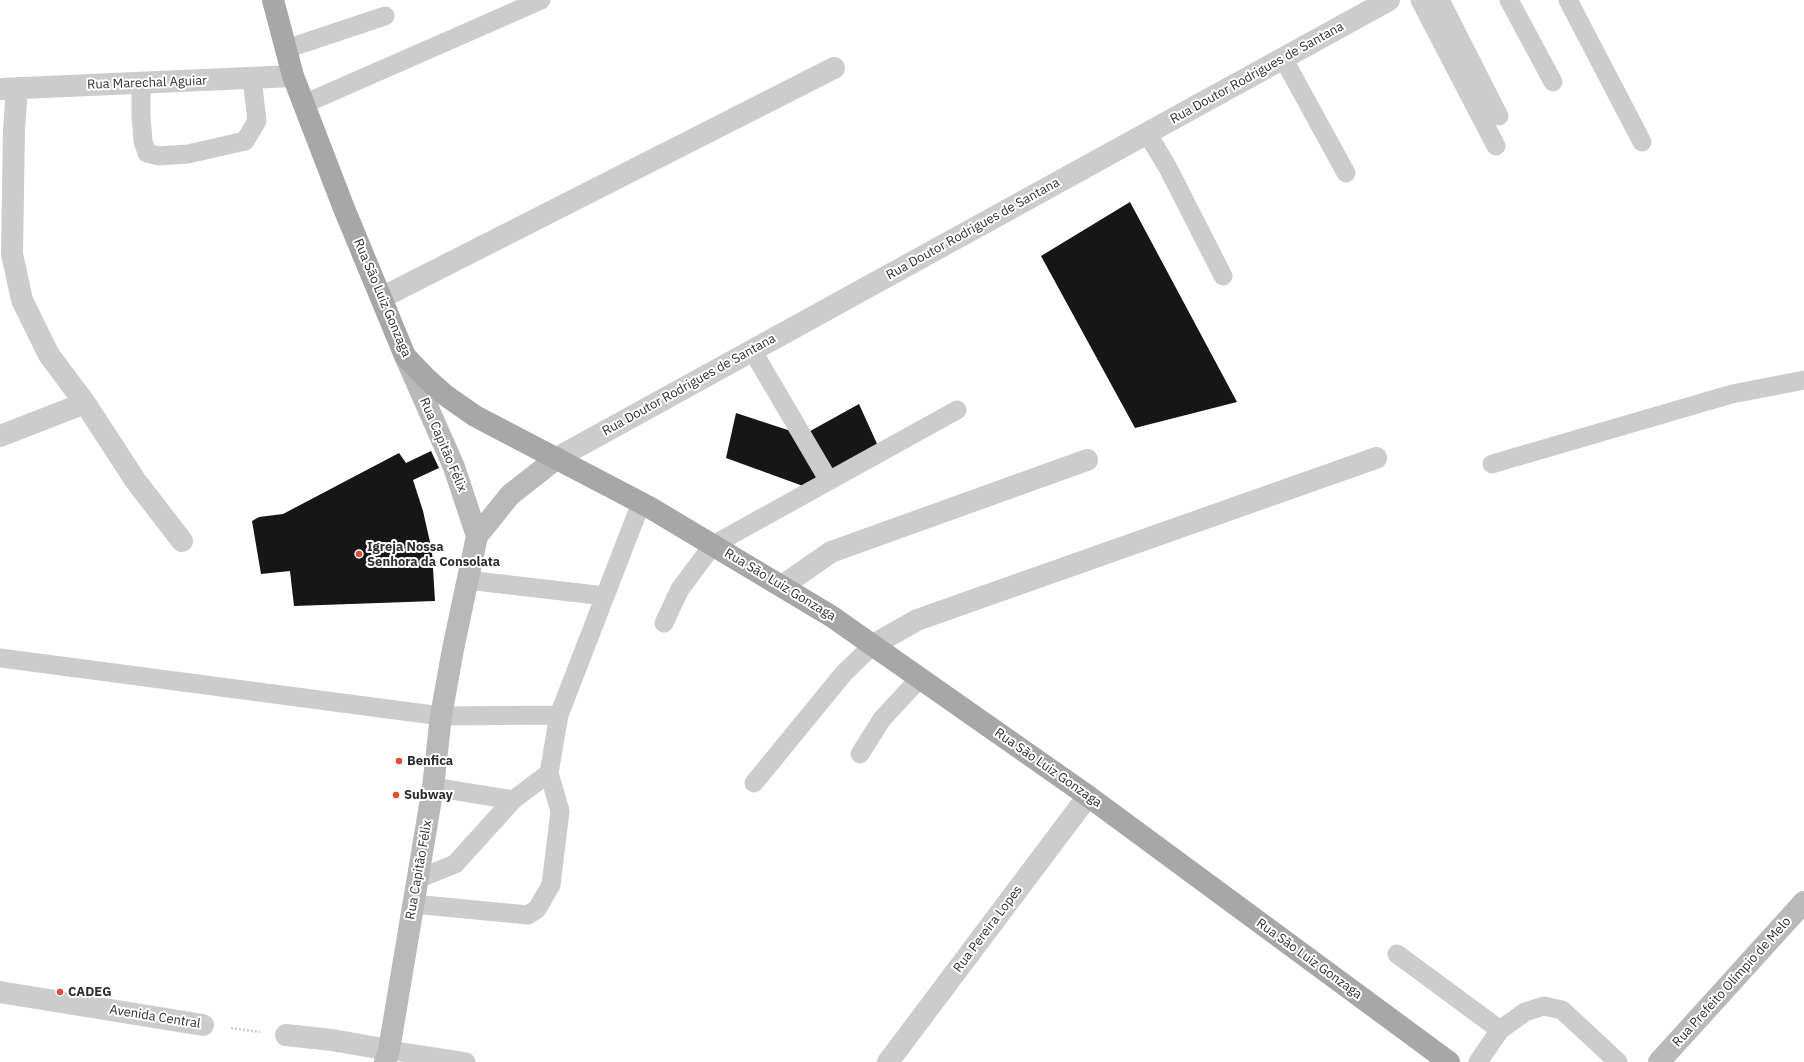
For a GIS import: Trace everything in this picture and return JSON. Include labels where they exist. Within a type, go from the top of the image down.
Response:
[{"type":"main road","name":"Rua São Luiz Gonzaga","points":[[273,0],[293,76],[343,206],[405,356],[445,395],[475,416],[641,503],[831,616],[1088,796],[1449,1062]]},
{"type":"street","name":"Rua Doutor Rodrigues de Santana","points":[[557,458],[1389,0]]},
{"type":"street","points":[[382,298],[834,68]]},
{"type":"street","name":"Rua Marechal Aguiar","points":[[8,88],[293,76]]},
{"type":"street","points":[[8,88],[14,129],[12,254],[22,300],[49,355],[85,403],[135,480],[182,541]]},
{"type":"street","name":"Rua Capitão Félix","points":[[405,356],[454,467],[477,536]]},
{"type":"street","points":[[0,436],[85,403]]},
{"type":"street","name":"Rua Capitão Félix","points":[[387,1056],[433,787],[441,716],[477,536],[510,495],[557,458]]},
{"type":"street","points":[[873,645],[917,620],[1376,458]]},
{"type":"street","points":[[782,586],[831,552],[1087,460]]},
{"type":"street","name":"Rua Pereira Lopes","points":[[888,1062],[1088,796]]},
{"type":"street","name":"Rua Prefeito Olímpio de Melo","points":[[1659,1062],[1804,902]]},
{"type":"street","name":"Avenida Central","points":[[0,992],[203,1025]]},
{"type":"street","points":[[286,1036],[332,1040],[387,1056]]},
{"type":"lane","points":[[304,104],[541,0]]},
{"type":"lane","points":[[1420,0],[1496,146]]},
{"type":"lane","points":[[1440,0],[1499,116]]},
{"type":"lane","points":[[1509,0],[1552,82]]},
{"type":"lane","points":[[1568,0],[1642,142]]},
{"type":"lane","points":[[286,49],[386,16]]},
{"type":"lane","points":[[1283,58],[1306,96],[1346,173]]},
{"type":"lane","points":[[141,83],[143,141],[147,153],[159,156],[188,154],[245,141],[257,121],[252,78]]},
{"type":"lane","points":[[1147,133],[1168,168],[1223,276]]},
{"type":"lane","points":[[752,350],[829,480]]},
{"type":"lane","points":[[1492,464],[1732,394],[1804,380]]},
{"type":"lane","points":[[664,623],[680,589],[713,545],[957,410]]},
{"type":"lane","points":[[413,904],[528,915],[537,909],[551,885],[560,811],[550,773],[559,715],[641,503]]},
{"type":"lane","points":[[467,580],[605,596]]},
{"type":"lane","points":[[754,783],[844,673],[873,645]]},
{"type":"lane","points":[[0,658],[441,716],[559,715]]},
{"type":"lane","points":[[860,754],[882,719],[920,678]]},
{"type":"lane","points":[[418,879],[455,864],[513,800],[550,773]]},
{"type":"lane","points":[[433,787],[513,800]]},
{"type":"lane","points":[[1397,954],[1500,1030]]},
{"type":"lane","points":[[1478,1062],[1500,1030],[1524,1012],[1544,1006],[1562,1010],[1618,1062]]},
{"type":"lane","points":[[387,1056],[466,1062]]},
{"type":"path","name":"Avenida Central","points":[[203,1025],[286,1036]]},
{"type":"building","points":[[1130,202],[1237,402],[1135,428],[1041,256]]},
{"type":"building","points":[[859,404],[878,446],[803,486],[726,458],[736,413],[803,435]]},
{"type":"building","name":"Igreja Nossa Senhora da Consolata","points":[[431,451],[439,468],[413,480],[423,511],[432,551],[435,601],[294,606],[290,571],[261,574],[252,521],[259,517],[283,514],[399,453],[406,463]]},
{"type":"place","name":"Igreja Nossa Senhora da Consolata","points":[[359,554]]},
{"type":"place","name":"Benfica","points":[[399,761]]},
{"type":"place","name":"Subway","points":[[396,795]]},
{"type":"place","name":"CADEG","points":[[60,992]]}]
